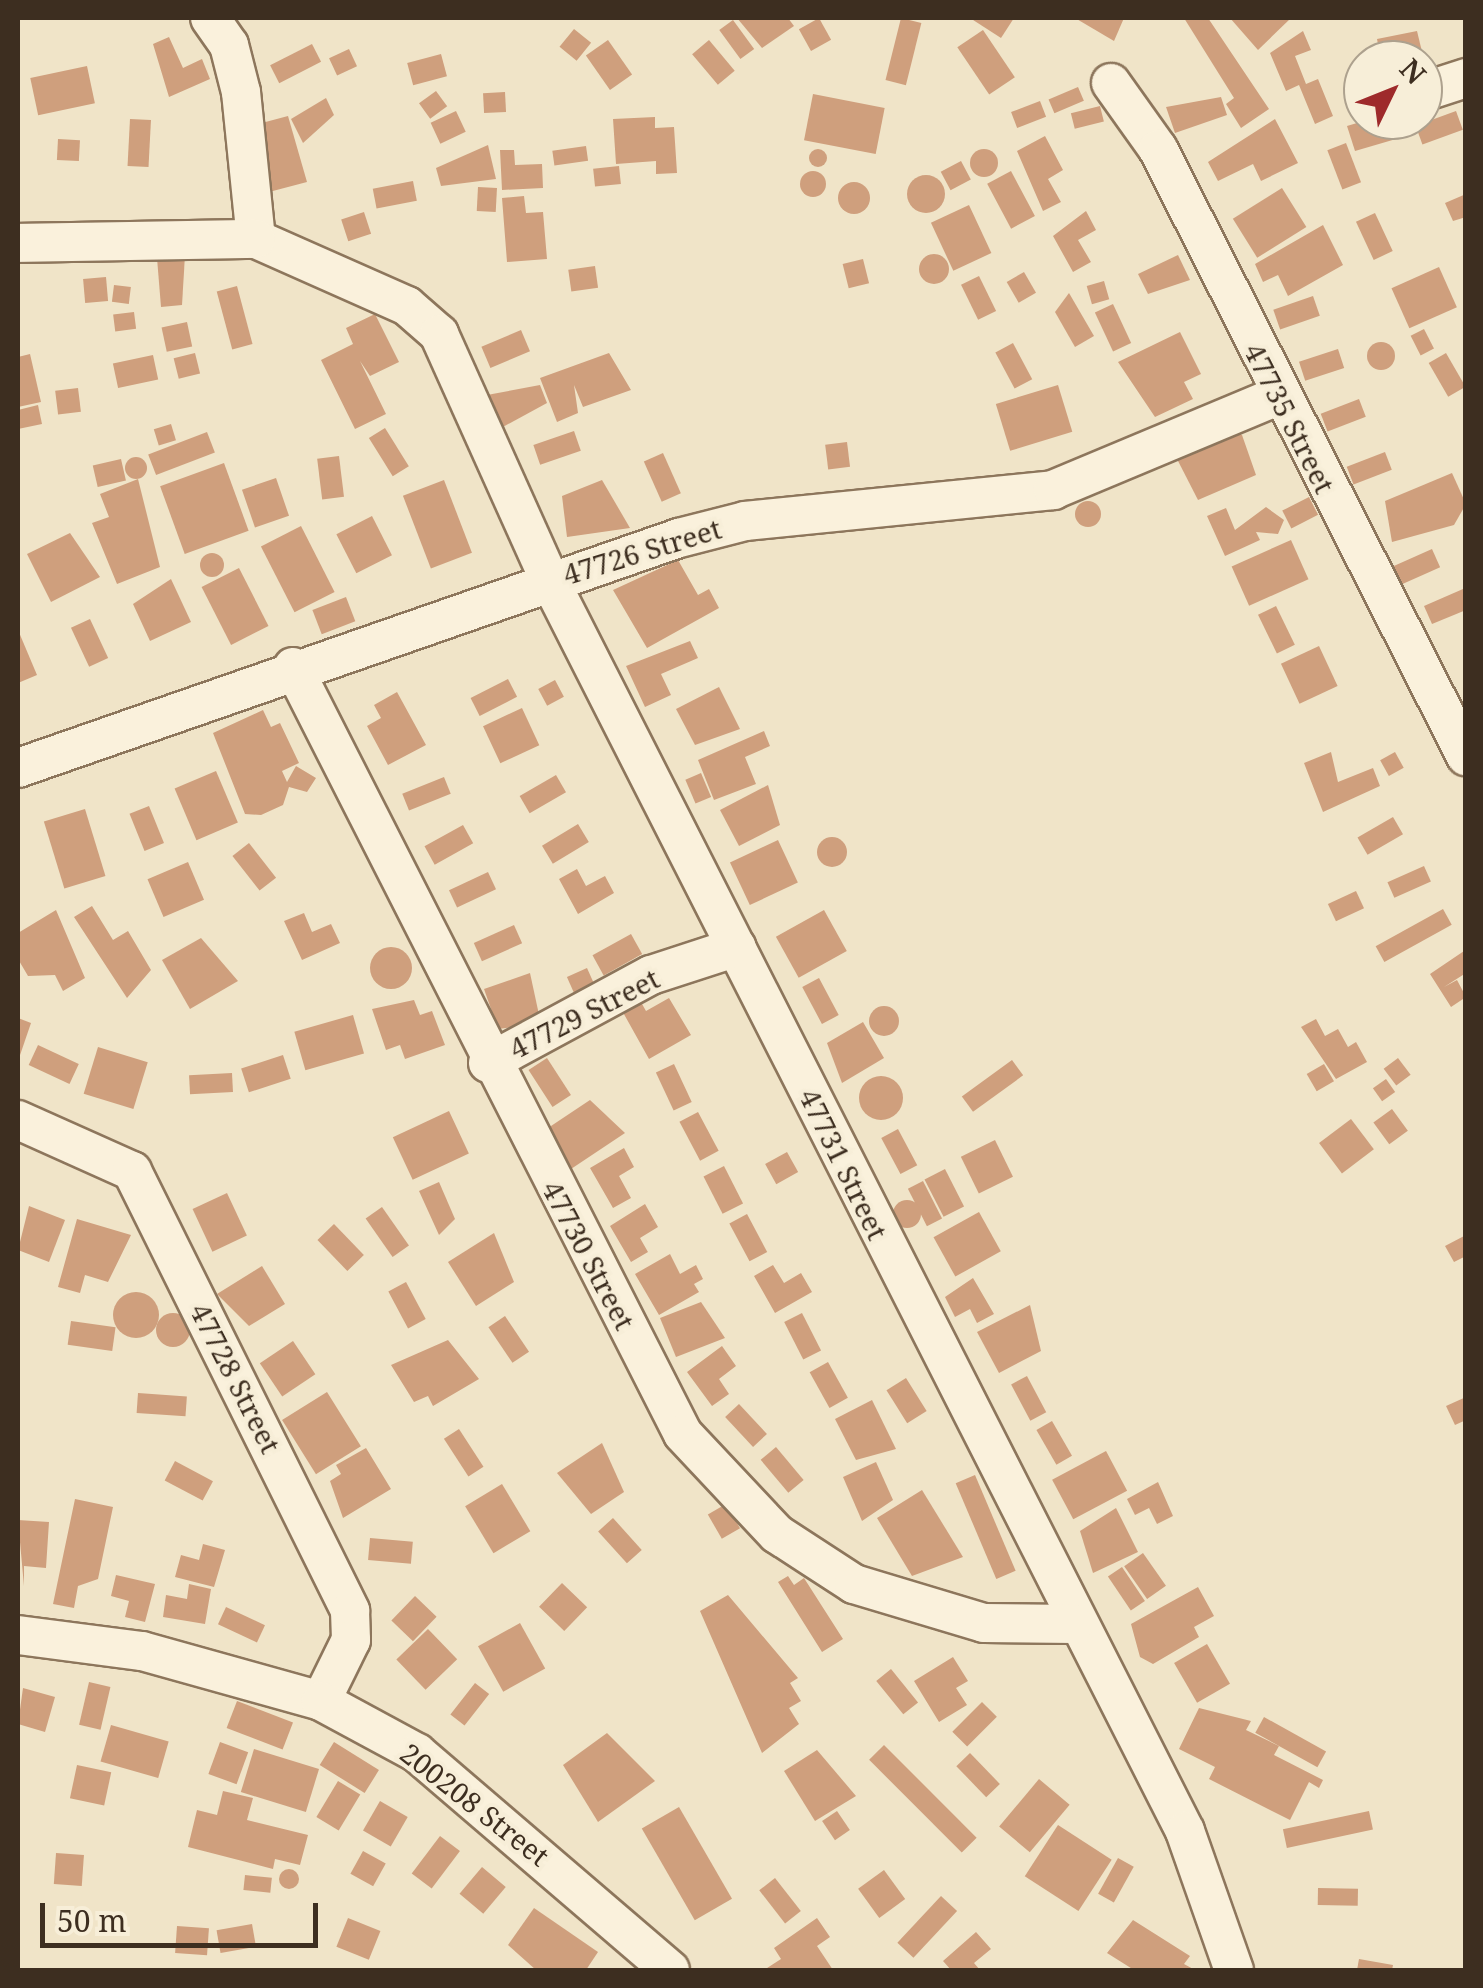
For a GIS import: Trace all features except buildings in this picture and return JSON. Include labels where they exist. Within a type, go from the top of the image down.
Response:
[{"type":"street","points":[[18,243],[256,238],[241,92],[230,45],[210,18]]},
{"type":"street","name":"47735 Street","points":[[1111,83],[1158,149],[1278,396],[1466,756]]},
{"type":"street","name":"47731 Street","points":[[256,238],[407,306],[452,358],[549,579],[1074,1624],[1185,1831],[1234,1970]]},
{"type":"street","name":"47726 Street","points":[[18,768],[292,667],[549,579],[745,521],[1053,490],[1278,396]]},
{"type":"street","name":"47730 Street","points":[[292,667],[488,1063],[683,1434],[778,1534],[854,1584],[921,1608],[984,1623],[1074,1624]]},
{"type":"street","name":"47729 Street","points":[[488,1063],[652,975],[736,947]]},
{"type":"street","name":"47728 Street","points":[[18,1120],[132,1171],[350,1610],[351,1640],[321,1701]]},
{"type":"street","name":"200208 Street","points":[[18,1635],[142,1651],[321,1701],[416,1753],[670,1970]]}]
